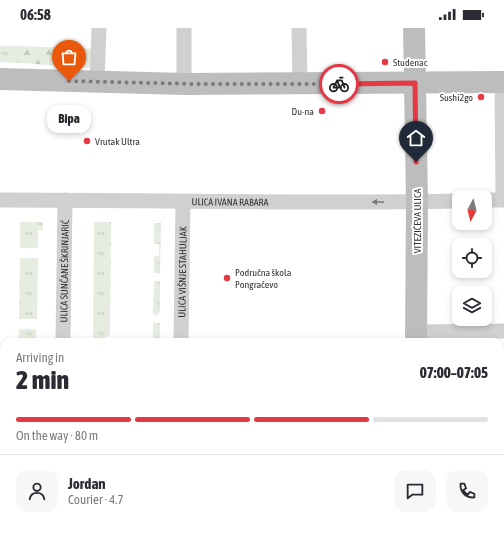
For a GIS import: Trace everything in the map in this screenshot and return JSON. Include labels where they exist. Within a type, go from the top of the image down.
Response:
[{"type":"street","points":[[97,82],[99,28]]},
{"type":"street","points":[[184,28],[184,84]]},
{"type":"street","points":[[299,28],[300,84]]},
{"type":"street","name":"VITEZIĆEVA ULICA","points":[[414,28],[417,201],[416,337]]},
{"type":"street","points":[[0,79],[184,84],[503,82],[504,200],[492,200]]},
{"type":"street","name":"ULICA IVANA RABARA","points":[[0,200],[183,202],[452,201]]},
{"type":"street","name":"ULICA SUNČANE ŠKRINJARIĆ","points":[[63,338],[65,200]]},
{"type":"street","name":"ULICA VIŠNJE STAHULJAK","points":[[181,338],[183,202]]},
{"type":"street","points":[[416,337],[504,331]]},
{"type":"green space","points":[[0,46],[17,46],[18,51],[21,53],[21,63],[0,62]]},
{"type":"green space","points":[[17,46],[95,49],[92,66],[89,68],[21,63],[21,53],[18,51]]},
{"type":"green space","points":[[20,222],[43,222],[43,230],[38,230],[38,248],[20,248]]},
{"type":"green space","points":[[94,222],[111,222],[110,335],[104,338],[93,338]]},
{"type":"green space","points":[[154,223],[161,223],[160,273],[154,273],[154,256],[159,256],[159,244],[154,244]]},
{"type":"green space","points":[[20,258],[38,258],[37,319],[19,319]]},
{"type":"green space","points":[[154,281],[160,281],[160,312],[156,315],[153,315]]},
{"type":"green space","points":[[153,323],[160,323],[160,338],[153,338]]},
{"type":"green space","points":[[19,329],[36,329],[36,338],[18,338]]},
{"type":"way so far","points":[[69,81],[193,84],[339,84]]},
{"type":"place","name":"Studenac","points":[[385,62]]},
{"type":"place","name":"Bipa","points":[[69,81]]},
{"type":"place","name":"Sushi2go","points":[[481,97]]},
{"type":"place","name":"Du-na","points":[[322,111]]},
{"type":"place","name":"Vrutak Ultra","points":[[87,141]]},
{"type":"place","name":"Područna škola Pongračevo","points":[[227,278]]},
{"type":"route","points":[[339,84],[415,83],[416,162]]}]
